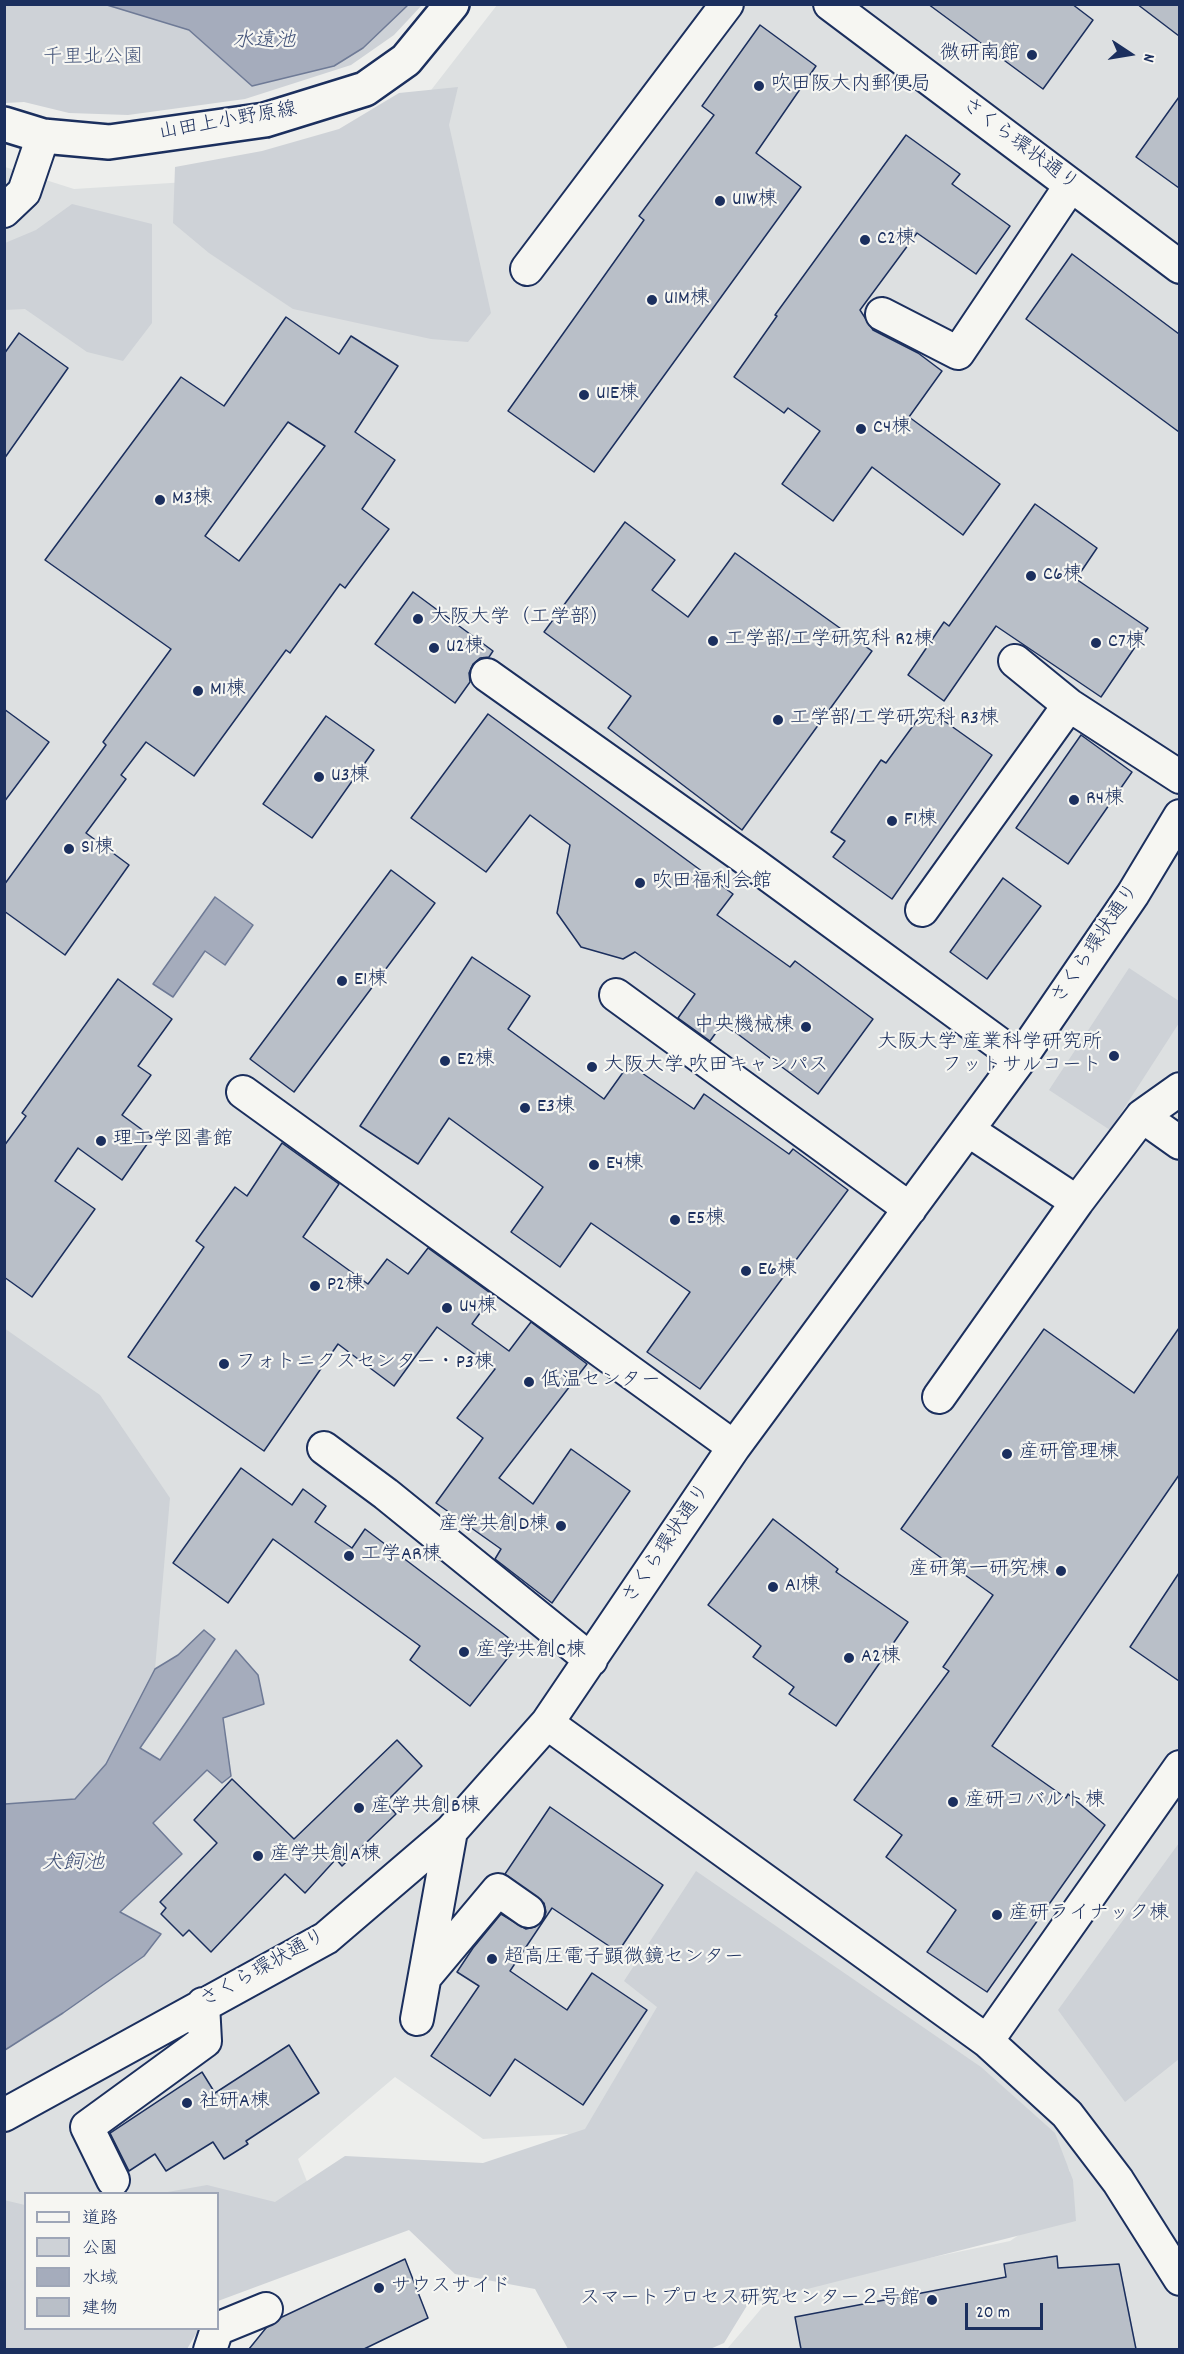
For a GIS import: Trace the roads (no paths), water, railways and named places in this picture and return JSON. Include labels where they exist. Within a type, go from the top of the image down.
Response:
[{"type":"main road","name":"山田上小野原線","points":[[4,124],[43,136],[109,142],[265,120],[320,105],[365,89],[406,60],[452,4]]},
{"type":"lane","points":[[527,269],[727,4]]},
{"type":"lane","name":"さくら環状通り","points":[[830,4],[1179,267]]},
{"type":"lane","points":[[4,211],[24,192],[43,136]]},
{"type":"lane","points":[[882,314],[958,353],[1071,185]]},
{"type":"lane","points":[[1015,661],[1069,705],[1179,777]]},
{"type":"lane","points":[[487,675],[752,863],[1020,1059]]},
{"type":"lane","points":[[922,910],[1069,705]]},
{"type":"lane","name":"さくら環状通り","points":[[4,2115],[326,1938],[451,1831],[547,1723],[734,1447],[1020,1059],[1133,894],[1179,816]]},
{"type":"lane","points":[[616,995],[910,1209]]},
{"type":"lane","points":[[939,1396],[1077,1202],[1142,1116],[1179,1089]]},
{"type":"lane","points":[[243,1092],[734,1447]]},
{"type":"lane","points":[[1142,1116],[1179,1143]]},
{"type":"lane","points":[[968,1130],[1077,1202]]},
{"type":"lane","points":[[324,1448],[386,1494],[591,1660]]},
{"type":"lane","points":[[547,1723],[987,2041],[1067,2114],[1118,2181],[1179,2279]]},
{"type":"lane","points":[[987,2041],[1179,1767]]},
{"type":"lane","points":[[417,2019],[451,1831]]},
{"type":"lane","points":[[424,1977],[498,1890],[528,1911]]},
{"type":"lane","points":[[114,2180],[87,2127],[206,2041],[203,2004]]},
{"type":"lane","points":[[219,2328],[266,2309]]},
{"type":"lane","points":[[210,2349],[217,2330]]},
{"type":"water","name":"水遠池","points":[[107,5],[408,5],[363,48],[334,66],[252,86],[189,30]]},
{"type":"water","points":[[215,897],[253,925],[225,965],[205,951],[173,997],[153,984]]},
{"type":"water","name":"犬飼池","points":[[204,1630],[215,1639],[140,1748],[160,1760],[236,1650],[258,1675],[264,1704],[223,1718],[231,1776],[222,1783],[207,1770],[153,1823],[182,1854],[120,1912],[161,1934],[144,1956],[63,2013],[5,2050],[5,1804],[75,1799],[106,1764],[155,1669],[178,1655]]},
{"type":"place","name":"微研南館","points":[[1032,55]]},
{"type":"place","name":"吹田阪大内郵便局","points":[[759,86]]},
{"type":"place","name":"U1W棟","points":[[720,201]]},
{"type":"place","name":"C2棟","points":[[865,240]]},
{"type":"place","name":"U1M棟","points":[[652,300]]},
{"type":"place","name":"U1E棟","points":[[584,395]]},
{"type":"place","name":"C4棟","points":[[861,429]]},
{"type":"place","name":"M3棟","points":[[160,500]]},
{"type":"place","name":"C6棟","points":[[1031,576]]},
{"type":"place","name":"大阪大学（工学部）","points":[[418,619]]},
{"type":"place","name":"工学部/工学研究科 R2棟","points":[[713,641]]},
{"type":"place","name":"C7棟","points":[[1096,643]]},
{"type":"place","name":"U2棟","points":[[434,648]]},
{"type":"place","name":"M1棟","points":[[198,691]]},
{"type":"place","name":"工学部/工学研究科 R3棟","points":[[778,720]]},
{"type":"place","name":"U3棟","points":[[319,777]]},
{"type":"place","name":"R4棟","points":[[1074,800]]},
{"type":"place","name":"F1棟","points":[[892,821]]},
{"type":"place","name":"S1棟","points":[[69,849]]},
{"type":"place","name":"吹田福利会館","points":[[640,883]]},
{"type":"place","name":"E1棟","points":[[342,981]]},
{"type":"place","name":"中央機械棟","points":[[806,1027]]},
{"type":"place","name":"大阪大学 産業科学研究所 フットサルコート","points":[[1114,1056]]},
{"type":"place","name":"E2棟","points":[[445,1061]]},
{"type":"place","name":"大阪大学 吹田キャンパス","points":[[592,1067]]},
{"type":"place","name":"E3棟","points":[[525,1108]]},
{"type":"place","name":"理工学図書館","points":[[101,1141]]},
{"type":"place","name":"E4棟","points":[[594,1165]]},
{"type":"place","name":"E5棟","points":[[675,1220]]},
{"type":"place","name":"E6棟","points":[[746,1271]]},
{"type":"place","name":"P2棟","points":[[315,1286]]},
{"type":"place","name":"U4棟","points":[[447,1308]]},
{"type":"place","name":"フォトニクスセンター・P3棟","points":[[224,1364]]},
{"type":"place","name":"低温センター","points":[[529,1382]]},
{"type":"place","name":"産研管理棟","points":[[1007,1454]]},
{"type":"place","name":"産学共創D棟","points":[[561,1526]]},
{"type":"place","name":"工学AR棟","points":[[349,1556]]},
{"type":"place","name":"産研第一研究棟","points":[[1061,1571]]},
{"type":"place","name":"A1棟","points":[[773,1587]]},
{"type":"place","name":"産学共創C棟","points":[[464,1652]]},
{"type":"place","name":"A2棟","points":[[849,1658]]},
{"type":"place","name":"産研コバルト棟","points":[[953,1802]]},
{"type":"place","name":"産学共創B棟","points":[[359,1808]]},
{"type":"place","name":"産学共創A棟","points":[[258,1856]]},
{"type":"place","name":"産研ライナック棟","points":[[997,1915]]},
{"type":"place","name":"超高圧電子顕微鏡センター","points":[[492,1959]]},
{"type":"place","name":"社研A棟","points":[[187,2103]]},
{"type":"place","name":"サウスサイド","points":[[379,2288]]},
{"type":"place","name":"スマートプロセス研究センター２号館","points":[[932,2300]]},
{"type":"park label","name":"千里北公園","points":[[93,59]]}]
